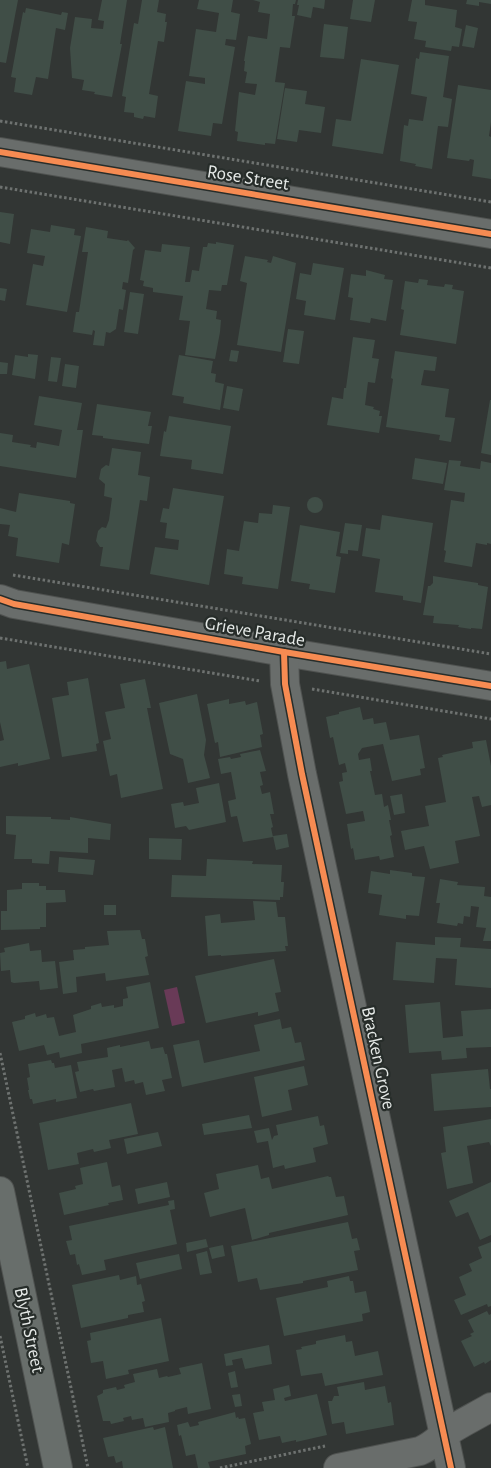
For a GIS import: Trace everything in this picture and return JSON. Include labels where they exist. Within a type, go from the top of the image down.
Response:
[{"type":"street","name":"Rose Street","points":[[0,152],[491,234]]},
{"type":"street","name":"Grieve Parade","points":[[5,602],[284,652],[491,686]]},
{"type":"street","name":"Bracken Grove","points":[[284,652],[285,684],[302,774],[451,1468]]},
{"type":"street","name":"Blyth Street","points":[[0,1192],[58,1468]]},
{"type":"street","points":[[338,1468],[431,1446],[444,1435],[491,1407]]},
{"type":"path","points":[[0,121],[491,202]]},
{"type":"path","points":[[0,187],[491,268]]},
{"type":"path","points":[[10,574],[491,654]]},
{"type":"path","points":[[0,638],[260,681]]},
{"type":"path","points":[[312,698],[310,689],[491,719]]},
{"type":"path","points":[[0,1053],[88,1468]]},
{"type":"path","points":[[0,1336],[28,1468]]},
{"type":"shaded area","points":[[177,987],[185,1023],[172,1026],[164,990]]},
{"type":"building","points":[[0,0],[18,0],[6,63],[0,62]]},
{"type":"building","points":[[102,0],[127,0],[120,44],[122,44],[112,97],[82,90],[84,80],[72,78],[70,48],[75,17],[92,19],[91,28],[103,29],[104,21],[98,20]]},
{"type":"building","points":[[142,0],[159,0],[157,12],[166,14],[165,22],[167,22],[164,42],[158,41],[149,94],[158,96],[155,118],[144,116],[143,119],[134,117],[134,113],[124,112],[126,97],[122,96],[134,23],[138,24]]},
{"type":"building","points":[[199,0],[233,0],[231,12],[240,14],[236,40],[226,39],[225,45],[235,47],[222,124],[213,123],[211,136],[178,131],[186,81],[205,84],[205,78],[189,76],[196,29],[216,32],[219,13],[197,9]]},
{"type":"building","points":[[253,0],[296,0],[295,4],[293,4],[292,16],[295,16],[290,48],[280,47],[275,82],[285,83],[275,144],[265,143],[265,145],[237,141],[238,132],[235,131],[239,92],[255,95],[257,84],[245,83],[247,72],[244,71],[244,61],[248,36],[267,39],[270,14],[258,12],[260,2]]},
{"type":"building","points":[[298,0],[325,0],[324,9],[313,7],[311,18],[297,15]]},
{"type":"building","points":[[353,0],[375,0],[371,22],[350,19]]},
{"type":"building","points":[[412,0],[425,0],[425,5],[457,10],[455,27],[462,29],[459,47],[452,46],[451,51],[425,47],[426,41],[414,39],[417,22],[408,21]]},
{"type":"building","points":[[467,0],[491,0],[491,4],[479,2],[479,6],[466,4]]},
{"type":"building","points":[[26,8],[61,15],[62,12],[68,13],[65,30],[56,28],[48,79],[36,77],[32,95],[14,92],[16,78],[11,77],[23,12],[25,13]]},
{"type":"building","points":[[324,24],[348,27],[344,59],[320,57]]},
{"type":"building","points":[[466,25],[478,28],[474,48],[462,46]]},
{"type":"building","points":[[420,52],[449,56],[443,97],[452,99],[448,127],[438,126],[432,169],[400,161],[404,125],[408,126],[409,119],[423,121],[427,97],[411,94],[416,58],[419,59]]},
{"type":"building","points":[[361,59],[399,65],[383,154],[332,146],[336,119],[351,121]]},
{"type":"building","points":[[458,85],[491,90],[489,136],[491,137],[491,179],[472,176],[474,160],[447,158]]},
{"type":"building","points":[[285,88],[307,91],[305,104],[325,107],[321,133],[299,130],[297,142],[277,139]]},
{"type":"building","points":[[0,212],[14,214],[10,244],[0,242]]},
{"type":"building","points":[[51,225],[75,229],[74,235],[81,236],[67,312],[26,305],[33,264],[43,266],[45,256],[27,253],[31,229],[50,232]]},
{"type":"building","points":[[86,227],[108,231],[107,238],[128,240],[135,248],[133,250],[128,283],[123,282],[122,289],[126,290],[123,310],[119,309],[116,329],[110,333],[106,332],[104,346],[93,345],[95,331],[93,330],[92,335],[73,332],[76,312],[79,312],[88,252],[82,252]]},
{"type":"building","points":[[216,242],[234,245],[227,285],[222,285],[221,291],[209,290],[206,309],[217,311],[216,319],[221,320],[215,359],[185,355],[190,321],[179,320],[183,296],[153,292],[153,288],[143,286],[144,281],[140,280],[145,250],[161,252],[162,244],[190,247],[185,282],[190,282],[192,270],[199,271],[203,247],[207,247],[208,243],[216,244]]},
{"type":"building","points":[[245,256],[268,260],[267,262],[271,263],[273,256],[296,263],[281,352],[237,345],[247,283],[240,281]]},
{"type":"building","points":[[313,263],[344,268],[335,320],[304,315],[306,301],[296,299],[300,273],[311,275]]},
{"type":"building","points":[[366,270],[385,275],[384,279],[393,280],[386,321],[371,318],[370,323],[350,320],[353,298],[348,297],[351,274],[366,276]]},
{"type":"building","points":[[419,279],[428,280],[427,285],[444,287],[445,284],[453,285],[452,289],[464,291],[456,344],[400,335],[404,310],[401,309],[405,281],[418,283]]},
{"type":"building","points":[[0,288],[7,289],[5,301],[0,300]]},
{"type":"building","points":[[130,292],[144,294],[138,334],[124,332]]},
{"type":"building","points":[[288,329],[304,331],[299,364],[283,362]]},
{"type":"building","points":[[353,337],[375,340],[372,358],[379,359],[375,383],[368,382],[365,405],[380,411],[379,416],[382,416],[379,433],[327,425],[332,397],[343,399]]},
{"type":"building","points":[[231,350],[239,351],[237,362],[229,361]]},
{"type":"building","points":[[395,351],[437,357],[435,371],[424,370],[421,385],[449,389],[445,417],[455,418],[451,442],[439,440],[440,435],[386,427]]},
{"type":"building","points":[[28,354],[38,355],[35,379],[12,375],[15,355],[28,357]]},
{"type":"building","points":[[179,355],[213,361],[211,373],[216,374],[215,382],[224,384],[220,410],[183,403],[184,397],[172,395]]},
{"type":"building","points":[[51,357],[61,358],[57,382],[48,381]]},
{"type":"building","points":[[0,362],[8,363],[7,374],[0,374]]},
{"type":"building","points":[[65,364],[79,366],[76,388],[62,386]]},
{"type":"building","points":[[227,386],[243,389],[239,411],[223,408]]},
{"type":"building","points":[[39,396],[82,403],[77,430],[83,430],[76,478],[0,466],[0,433],[13,435],[12,442],[31,445],[30,447],[36,448],[37,442],[59,446],[62,430],[34,425]]},
{"type":"building","points":[[491,400],[491,455],[481,453]]},
{"type":"building","points":[[97,404],[151,412],[148,426],[152,426],[149,444],[92,435]]},
{"type":"building","points":[[169,416],[231,426],[223,474],[191,469],[192,460],[160,456],[164,431],[166,432]]},
{"type":"building","points":[[112,448],[141,452],[138,475],[150,477],[147,501],[140,500],[129,570],[100,566],[103,547],[100,547],[96,541],[98,531],[102,527],[106,528],[109,520],[112,498],[104,496],[105,484],[99,479],[101,469],[106,465],[109,466]]},
{"type":"building","points":[[415,458],[447,463],[443,484],[412,479]]},
{"type":"building","points":[[449,460],[461,461],[460,466],[480,469],[481,461],[491,463],[491,544],[476,543],[472,567],[444,562],[451,500],[464,502],[465,493],[444,490]]},
{"type":"building","points":[[173,488],[224,496],[209,585],[150,574],[155,547],[178,550],[179,540],[165,538],[167,523],[160,522],[163,508],[169,509]]},
{"type":"building","points":[[19,493],[70,501],[70,503],[75,504],[69,545],[62,543],[59,563],[16,556],[18,538],[8,536],[10,525],[0,524],[0,508],[16,512]]},
{"type":"building","points":[[315,497],[321,499],[323,505],[321,511],[315,513],[309,511],[307,505],[309,499]]},
{"type":"building","points":[[273,505],[290,507],[278,589],[242,584],[243,577],[224,574],[227,549],[239,551],[244,521],[258,523],[259,513],[272,514]]},
{"type":"building","points":[[382,515],[433,523],[421,603],[403,600],[403,596],[375,592],[380,559],[362,556],[366,528],[380,530]]},
{"type":"building","points":[[345,523],[362,525],[358,551],[348,550],[348,554],[340,553]]},
{"type":"building","points":[[300,525],[340,532],[336,556],[341,557],[335,593],[309,589],[310,584],[291,581]]},
{"type":"building","points":[[433,576],[478,583],[478,585],[488,587],[482,629],[433,623],[434,616],[423,615],[428,586],[433,583]]},
{"type":"building","points":[[6,661],[7,669],[29,664],[50,759],[18,766],[18,763],[0,767],[0,741],[4,740],[0,722],[0,662]]},
{"type":"building","points":[[88,678],[99,743],[96,744],[97,751],[62,757],[52,698],[69,695],[67,682]]},
{"type":"building","points":[[145,679],[151,708],[147,708],[163,789],[121,798],[117,774],[110,776],[103,741],[111,739],[105,712],[125,708],[120,684]]},
{"type":"building","points":[[197,694],[206,740],[204,755],[210,778],[188,783],[183,759],[170,754],[159,703]]},
{"type":"building","points":[[229,699],[229,704],[245,701],[246,705],[257,702],[263,734],[260,735],[262,747],[220,757],[218,742],[215,743],[207,704]]},
{"type":"building","points":[[360,707],[363,720],[373,718],[374,724],[386,722],[390,740],[419,735],[425,768],[420,769],[421,775],[392,781],[383,744],[362,748],[358,754],[359,760],[370,758],[372,771],[370,771],[375,795],[382,794],[384,807],[388,805],[392,835],[390,836],[394,857],[380,860],[379,856],[355,860],[353,848],[351,849],[347,824],[365,821],[363,811],[346,814],[339,782],[343,781],[342,773],[347,772],[345,763],[339,765],[333,737],[330,738],[326,717]]},
{"type":"building","points":[[486,740],[491,766],[491,805],[482,807],[479,796],[472,797],[480,836],[455,841],[459,863],[430,869],[424,846],[405,850],[401,831],[429,826],[425,806],[446,802],[438,758],[443,757],[442,755],[473,748],[472,742]]},
{"type":"building","points":[[260,750],[266,771],[260,772],[263,785],[260,786],[262,794],[270,792],[274,814],[270,814],[273,837],[243,842],[237,816],[231,817],[228,801],[236,799],[231,772],[221,774],[218,759],[241,757],[240,754]]},
{"type":"building","points":[[219,783],[226,822],[189,830],[186,826],[175,828],[171,804],[183,802],[184,806],[199,803],[196,788]]},
{"type":"building","points":[[402,794],[405,813],[394,815],[390,796]]},
{"type":"building","points":[[6,816],[51,817],[51,819],[70,820],[70,817],[111,824],[110,840],[88,838],[88,853],[50,851],[49,864],[32,863],[32,859],[14,859],[16,835],[6,834]]},
{"type":"building","points":[[287,834],[289,847],[276,850],[273,836]]},
{"type":"building","points":[[149,838],[182,839],[181,860],[149,859]]},
{"type":"building","points":[[59,857],[95,860],[93,875],[58,872]]},
{"type":"building","points":[[207,859],[253,861],[252,864],[282,865],[281,882],[284,882],[283,897],[280,897],[280,900],[171,897],[172,875],[206,876]]},
{"type":"building","points":[[390,870],[412,873],[412,876],[425,877],[419,916],[406,915],[406,919],[379,915],[382,895],[368,893],[371,871],[390,874]]},
{"type":"building","points":[[440,879],[458,882],[457,885],[485,887],[484,896],[491,897],[491,941],[483,941],[486,928],[476,927],[479,907],[471,906],[470,917],[464,916],[463,924],[458,923],[457,926],[437,923],[440,903],[436,903]]},
{"type":"building","points":[[22,883],[39,883],[39,886],[46,886],[46,890],[65,890],[66,902],[46,903],[46,927],[40,927],[40,929],[1,930],[1,911],[7,911],[7,890],[22,889]]},
{"type":"building","points":[[253,901],[276,902],[278,917],[285,917],[288,946],[285,946],[286,951],[208,956],[205,916],[220,914],[221,923],[255,920]]},
{"type":"building","points":[[104,905],[116,905],[116,915],[104,915]]},
{"type":"building","points":[[140,930],[142,939],[145,939],[148,956],[145,957],[149,975],[106,981],[105,973],[76,977],[77,992],[63,994],[59,962],[74,960],[73,950],[109,945],[107,931]]},
{"type":"building","points":[[435,937],[461,938],[460,947],[491,949],[491,988],[455,985],[457,959],[436,958],[434,983],[393,980],[396,942],[435,945]]},
{"type":"building","points":[[29,943],[30,951],[41,950],[42,962],[55,961],[58,988],[40,990],[39,981],[14,983],[11,982],[10,970],[1,971],[0,953],[5,952],[4,948]]},
{"type":"building","points":[[274,959],[281,992],[275,993],[279,1011],[258,1016],[258,1012],[206,1023],[195,976]]},
{"type":"building","points":[[150,982],[159,1028],[81,1044],[82,1053],[60,1058],[59,1052],[47,1055],[44,1045],[19,1051],[12,1022],[25,1019],[25,1016],[35,1013],[36,1017],[46,1014],[47,1018],[54,1017],[59,1036],[76,1032],[73,1015],[91,1009],[91,1006],[101,1003],[102,1007],[114,1005],[114,1008],[123,1006],[123,999],[128,998],[126,987]]},
{"type":"building","points":[[440,1002],[443,1038],[463,1036],[461,1011],[491,1009],[491,1047],[466,1048],[467,1058],[442,1060],[441,1051],[409,1053],[405,1005]]},
{"type":"building","points":[[280,1019],[282,1029],[291,1027],[295,1043],[301,1042],[305,1060],[182,1087],[173,1045],[199,1040],[204,1063],[260,1051],[254,1025]]},
{"type":"building","points":[[149,1041],[151,1049],[163,1047],[165,1054],[167,1054],[172,1078],[162,1080],[165,1091],[146,1095],[143,1082],[135,1084],[134,1080],[125,1082],[122,1068],[112,1070],[115,1087],[80,1092],[75,1072],[79,1071],[77,1062],[108,1057],[107,1048]]},
{"type":"building","points":[[51,1060],[55,1068],[71,1065],[77,1098],[56,1102],[56,1099],[33,1104],[28,1090],[27,1078],[30,1077],[28,1064]]},
{"type":"building","points":[[304,1066],[308,1085],[288,1090],[292,1110],[262,1117],[254,1077]]},
{"type":"building","points":[[488,1069],[491,1107],[434,1111],[431,1074]]},
{"type":"building","points":[[131,1103],[138,1134],[109,1140],[111,1148],[94,1152],[93,1149],[77,1153],[79,1164],[48,1170],[39,1123]]},
{"type":"building","points":[[249,1115],[252,1128],[204,1135],[202,1124]]},
{"type":"building","points":[[318,1116],[320,1126],[324,1125],[328,1144],[313,1148],[316,1162],[285,1169],[284,1165],[273,1168],[268,1141],[257,1143],[254,1131],[269,1128],[272,1140],[274,1136],[278,1135],[276,1125]]},
{"type":"building","points":[[491,1119],[491,1146],[489,1142],[467,1146],[473,1183],[447,1189],[441,1153],[446,1152],[443,1127]]},
{"type":"building","points":[[158,1132],[162,1146],[127,1154],[124,1139]]},
{"type":"building","points":[[107,1162],[112,1187],[120,1185],[123,1200],[64,1215],[59,1193],[76,1189],[75,1186],[83,1184],[80,1168]]},
{"type":"building","points":[[258,1165],[261,1179],[269,1177],[272,1189],[328,1176],[331,1177],[336,1197],[344,1196],[348,1215],[269,1233],[269,1235],[252,1240],[245,1208],[210,1217],[204,1193],[219,1189],[216,1174]]},
{"type":"building","points":[[167,1182],[170,1197],[138,1204],[135,1189]]},
{"type":"building","points":[[491,1182],[491,1235],[480,1240],[468,1212],[456,1217],[449,1201]]},
{"type":"building","points":[[174,1200],[175,1209],[170,1210],[177,1244],[104,1260],[106,1270],[82,1275],[79,1264],[77,1265],[75,1254],[70,1255],[66,1241],[72,1240],[69,1226],[169,1205],[168,1201]]},
{"type":"building","points":[[348,1222],[352,1239],[357,1238],[360,1250],[354,1251],[358,1270],[303,1281],[303,1283],[260,1290],[257,1278],[238,1282],[231,1246]]},
{"type":"building","points":[[206,1239],[208,1247],[187,1252],[186,1243]]},
{"type":"building","points":[[491,1242],[491,1306],[488,1307],[487,1304],[461,1315],[454,1300],[466,1295],[459,1277],[472,1271],[469,1264],[482,1258],[478,1247]]},
{"type":"building","points":[[223,1245],[225,1256],[212,1259],[209,1248]]},
{"type":"building","points":[[207,1251],[212,1273],[200,1275],[196,1254]]},
{"type":"building","points":[[179,1254],[182,1269],[140,1279],[136,1263]]},
{"type":"building","points":[[119,1275],[120,1280],[136,1276],[137,1285],[141,1284],[145,1301],[142,1302],[144,1312],[128,1315],[128,1318],[81,1328],[72,1285]]},
{"type":"building","points":[[349,1276],[350,1281],[353,1281],[355,1293],[366,1291],[370,1312],[362,1314],[363,1321],[284,1336],[276,1298],[328,1287],[327,1281]]},
{"type":"building","points":[[487,1311],[489,1315],[491,1314],[491,1360],[474,1367],[461,1341],[472,1336],[470,1334],[474,1332],[468,1320]]},
{"type":"building","points":[[161,1318],[169,1361],[128,1370],[129,1374],[106,1379],[103,1361],[91,1363],[87,1341],[91,1340],[90,1333]]},
{"type":"building","points":[[345,1335],[346,1342],[352,1341],[355,1356],[378,1351],[383,1375],[325,1386],[322,1373],[301,1376],[296,1350],[316,1344],[316,1341]]},
{"type":"building","points":[[269,1345],[272,1364],[245,1369],[242,1358],[232,1360],[233,1365],[226,1366],[224,1354]]},
{"type":"building","points":[[202,1363],[211,1409],[188,1414],[187,1407],[175,1410],[168,1413],[169,1422],[145,1427],[143,1418],[132,1420],[131,1416],[123,1418],[124,1421],[111,1424],[110,1421],[103,1421],[97,1396],[103,1393],[103,1390],[116,1387],[117,1390],[125,1388],[124,1385],[135,1382],[133,1374],[157,1369],[159,1378],[168,1377],[181,1374],[179,1368]]},
{"type":"building","points":[[235,1371],[238,1387],[231,1388],[228,1373]]},
{"type":"building","points":[[364,1382],[365,1390],[385,1386],[388,1403],[391,1402],[394,1425],[346,1434],[344,1422],[332,1424],[328,1401],[332,1401],[334,1396],[339,1396],[337,1387]]},
{"type":"building","points":[[289,1385],[291,1396],[284,1398],[285,1401],[317,1394],[327,1435],[296,1442],[296,1440],[282,1443],[280,1436],[259,1440],[253,1413],[264,1411],[262,1402],[275,1400],[273,1389]]},
{"type":"building","points":[[240,1394],[242,1406],[235,1407],[232,1395]]},
{"type":"building","points":[[235,1412],[236,1418],[245,1418],[251,1444],[245,1446],[246,1454],[208,1462],[210,1468],[198,1468],[195,1454],[186,1456],[177,1425],[188,1422],[190,1427],[199,1425],[198,1422]]},
{"type":"building","points":[[153,1427],[154,1430],[165,1427],[173,1468],[123,1468],[122,1461],[116,1463],[114,1456],[108,1457],[103,1438]]},
{"type":"cycle path","points":[[0,152],[491,234]]},
{"type":"cycle path","points":[[0,599],[14,604],[284,652],[491,686]]},
{"type":"cycle path","points":[[284,652],[285,684],[302,774],[451,1468]]}]
